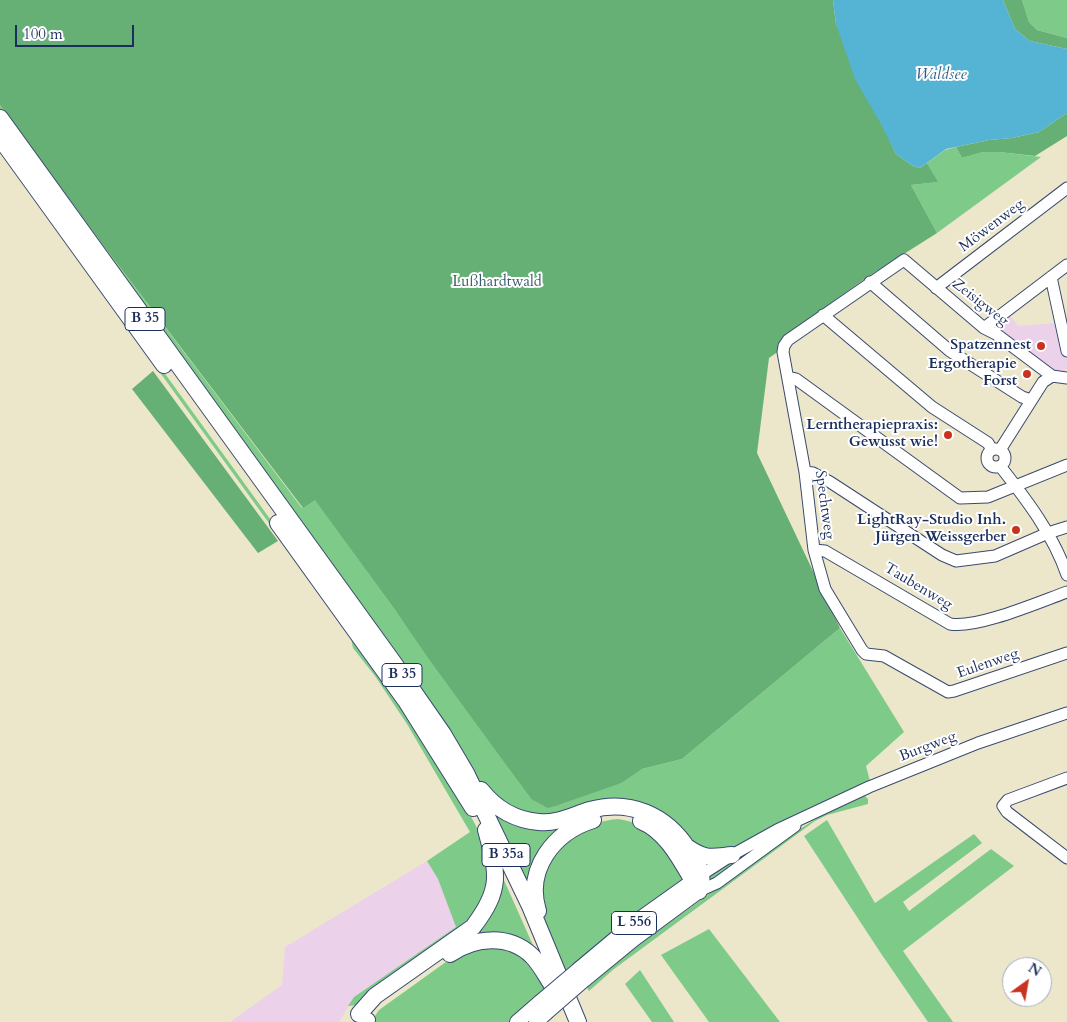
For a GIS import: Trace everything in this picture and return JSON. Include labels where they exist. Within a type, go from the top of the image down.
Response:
[{"type":"highway","name":"B 35","points":[[0,118],[393,662],[443,734],[466,773],[491,802],[513,816],[527,821],[542,823],[558,821],[606,806],[631,807],[646,812],[658,818],[677,834],[687,847],[698,864],[698,882]]},
{"type":"highway","name":"B 35","points":[[0,138],[382,667],[433,742],[486,830],[494,860],[495,883],[488,906],[473,927],[375,996],[362,1019]]},
{"type":"highway","name":"B 35a","points":[[466,773],[545,939],[578,1022]]},
{"type":"highway","points":[[545,939],[536,904],[535,891],[539,868],[549,848],[570,830],[585,823],[603,817],[616,816],[630,818],[650,826],[662,835],[698,882]]},
{"type":"highway","name":"B 35a","points":[[486,830],[523,906],[568,1022]]},
{"type":"highway","name":"B 35","points":[[687,847],[708,857],[732,855]]},
{"type":"highway","points":[[362,1019],[409,982],[461,946],[475,942],[500,941],[523,949],[532,956],[554,988]]},
{"type":"main road","name":"L 556","points":[[517,1022],[540,1012],[582,975],[634,939],[698,882]]},
{"type":"street","name":"Möwenweg","points":[[936,288],[1067,188]]},
{"type":"street","name":"Zeisigweg","points":[[904,260],[984,328],[996,334],[1052,376],[1067,378]]},
{"type":"street","name":"Spechtweg","points":[[866,654],[826,589],[814,550],[804,472],[783,352],[788,340],[904,260]]},
{"type":"street","points":[[984,328],[1067,265]]},
{"type":"street","points":[[1051,276],[1067,351]]},
{"type":"street","points":[[870,282],[950,351],[1022,397],[1031,400]]},
{"type":"street","points":[[823,315],[932,407],[996,450]]},
{"type":"street","points":[[1052,376],[1042,382],[996,450],[987,457],[989,463],[994,466],[1000,466],[1048,533],[1067,575]]},
{"type":"street","points":[[788,377],[796,379],[960,498],[988,497],[1067,465]]},
{"type":"street","points":[[804,472],[813,473],[830,482],[942,555],[956,561],[995,556],[1048,533],[1067,527]]},
{"type":"street","name":"Taubenweg","points":[[814,550],[824,551],[950,624],[959,626],[981,622],[1067,592]]},
{"type":"street","name":"Eulenweg","points":[[866,654],[884,656],[948,692],[954,692],[1067,654]]},
{"type":"street","name":"Burgweg","points":[[698,882],[732,855],[777,830],[869,787],[978,743],[1067,713]]},
{"type":"street","points":[[1067,778],[1008,800],[1003,806],[1007,812],[1067,858]]},
{"type":"street","name":"Burgweg","points":[[698,882],[717,883],[789,832],[805,818]]},
{"type":"shaded area","name":"Spatzennest","points":[[1008,313],[1018,326],[1058,323],[1067,358],[1067,369],[1061,374],[1057,374],[997,330],[997,323]]},
{"type":"shaded area","points":[[427,861],[438,879],[457,927],[354,997],[339,1022],[230,1022],[282,985],[285,947]]},
{"type":"green space","name":"Lußhardtwald","points":[[0,0],[833,0],[836,24],[896,154],[913,166],[920,168],[927,163],[938,182],[911,185],[937,233],[866,278],[786,335],[779,351],[769,358],[757,453],[840,628],[682,759],[642,769],[621,783],[548,808],[531,799],[315,500],[303,508],[100,241],[0,105]]},
{"type":"green space","points":[[1003,0],[1022,0],[1029,22],[1037,30],[1067,38],[1067,49],[1030,41],[1015,29]]},
{"type":"green space","points":[[1022,0],[1067,0],[1067,38],[1037,30],[1029,22]]},
{"type":"green space","points":[[0,105],[100,241],[302,508],[315,499],[531,799],[559,805],[621,782],[642,769],[682,759],[840,628],[904,732],[866,766],[870,781],[795,818],[770,827],[726,852],[704,853],[665,815],[524,815],[486,791],[415,679],[0,110]]},
{"type":"green space","points":[[1067,113],[1067,136],[1035,156],[983,152],[962,158],[956,147],[1039,132]]},
{"type":"green space","points":[[956,147],[962,158],[983,152],[1041,157],[937,233],[911,185],[937,182],[927,163],[945,150]]},
{"type":"green space","points":[[104,295],[111,299],[393,689],[460,796],[485,843],[492,867],[477,917],[358,1005],[348,1006],[354,997],[456,927],[438,879],[427,861],[470,832],[407,724],[375,676],[353,648],[351,638],[339,620]]},
{"type":"green space","points":[[153,371],[278,541],[258,553],[132,389]]},
{"type":"green space","points":[[863,794],[868,799],[868,804],[827,815],[815,821],[614,969],[589,991],[587,988],[626,954],[795,832],[827,812]]},
{"type":"green space","points":[[488,806],[516,823],[540,828],[555,827],[596,814],[614,812],[634,813],[653,821],[670,834],[687,856],[694,872],[668,836],[656,825],[643,818],[615,813],[585,819],[571,825],[558,834],[541,854],[535,869],[532,886],[529,888]]},
{"type":"green space","points":[[618,819],[642,826],[658,839],[682,878],[681,883],[582,963],[579,960],[564,971],[539,900],[549,855],[589,827],[607,820]]},
{"type":"green space","points":[[827,820],[875,903],[974,834],[982,843],[903,902],[909,911],[991,849],[1014,866],[903,951],[953,1022],[928,1022],[804,836]]},
{"type":"green space","points":[[786,829],[712,881],[709,878],[711,873]]},
{"type":"green space","points":[[499,869],[536,952],[462,943],[454,946]]},
{"type":"green space","points":[[709,929],[780,1022],[709,1022],[661,955]]},
{"type":"green space","points":[[490,943],[524,955],[547,990],[512,1022],[371,1022],[379,1010],[457,954]]},
{"type":"green space","points":[[640,970],[674,1022],[652,1022],[625,984]]},
{"type":"water","name":"Waldsee","points":[[833,0],[1003,0],[1015,29],[1030,41],[1067,49],[1067,113],[1039,132],[946,149],[920,168],[913,166],[896,154],[855,79],[836,24]]},
{"type":"place","name":"Spatzennest","points":[[1041,346]]},
{"type":"place","name":"Ergotherapie Forst","points":[[1027,374]]},
{"type":"place","name":"Lerntherapiepraxis: Gewusst wie!","points":[[948,435]]},
{"type":"place","name":"LightRay-Studio Inh. Jürgen Weissgerber","points":[[1016,530]]}]
